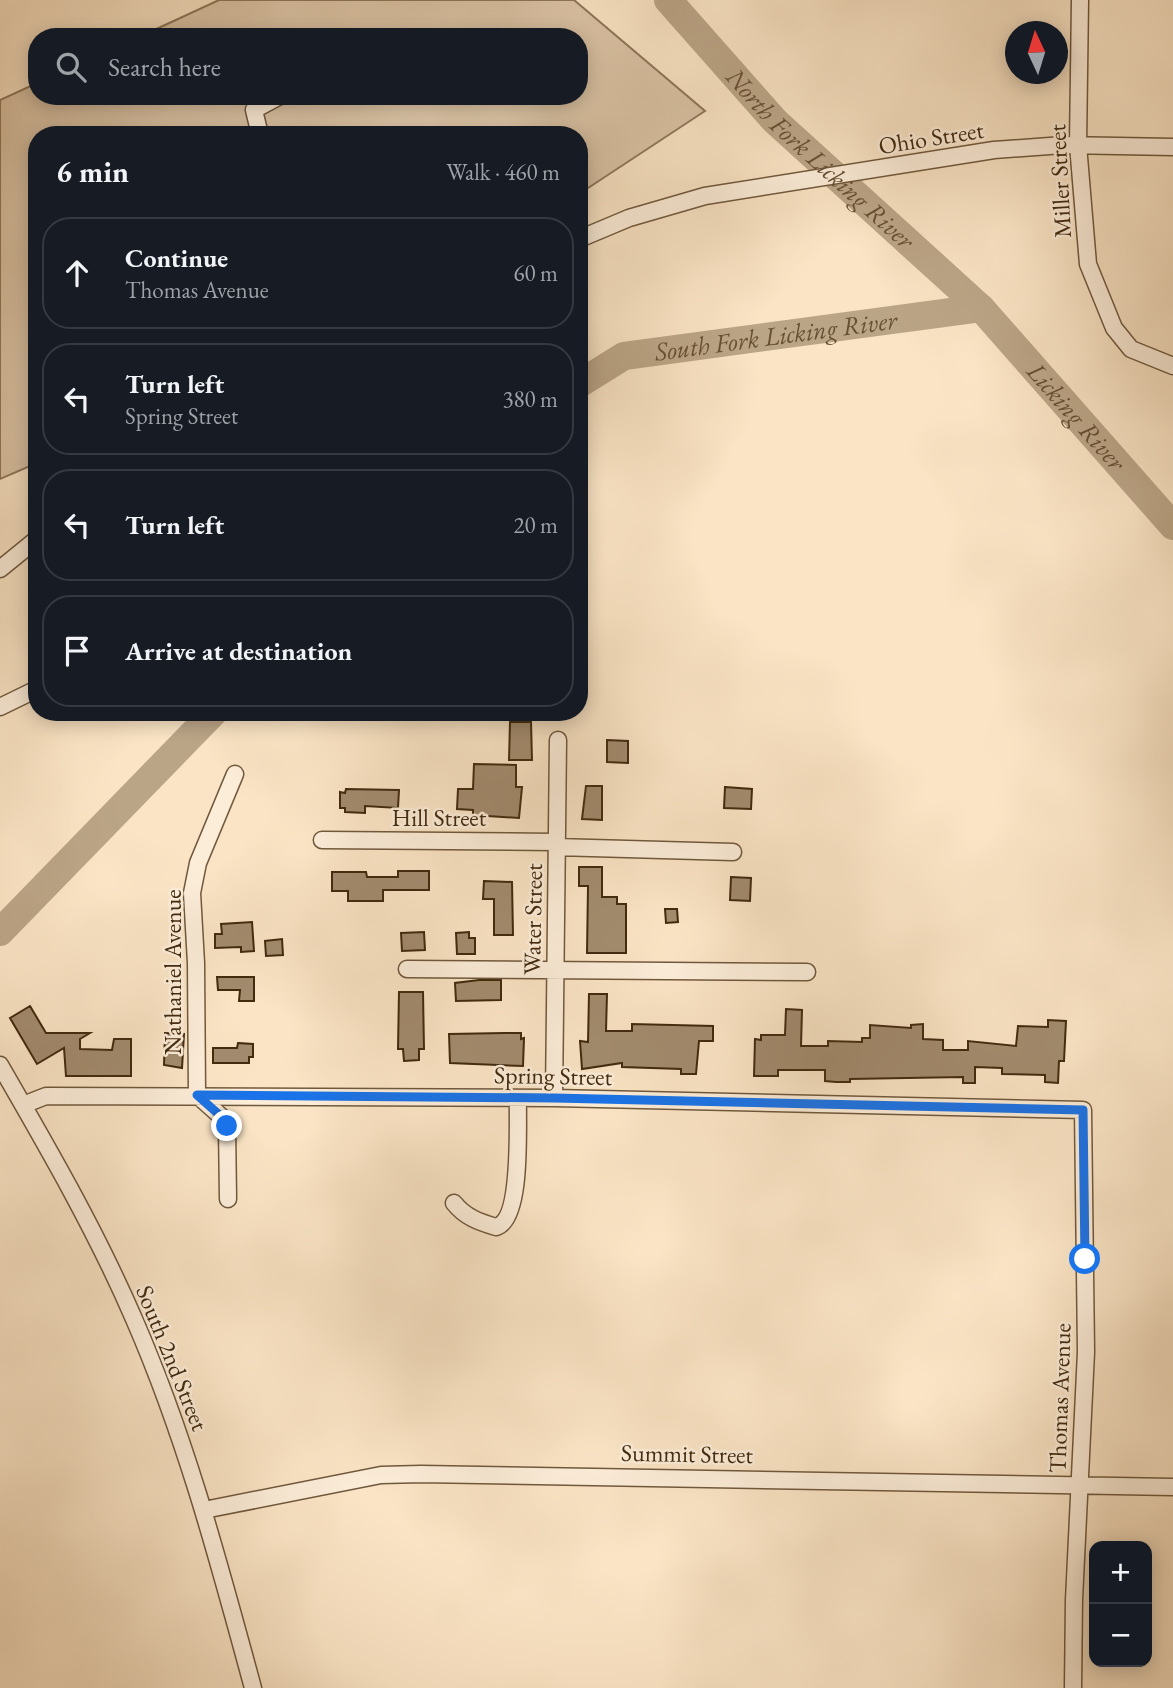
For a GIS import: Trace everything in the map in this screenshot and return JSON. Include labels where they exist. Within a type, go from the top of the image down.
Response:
[{"type":"street","name":"Miller Street","points":[[1080,0],[1078,145],[1088,264],[1114,328],[1131,349],[1173,366]]},
{"type":"street","points":[[258,126],[254,110],[263,105]]},
{"type":"street","name":"Ohio Street","points":[[588,236],[667,206],[756,187],[1025,146],[1173,148]]},
{"type":"street","points":[[0,569],[28,547]]},
{"type":"street","points":[[0,707],[28,693]]},
{"type":"street","name":"Water Street","points":[[554,1098],[558,740]]},
{"type":"street","name":"Nathaniel Avenue","points":[[197,1095],[196,963],[192,893],[198,863],[236,774]]},
{"type":"street","name":"Hill Street","points":[[322,840],[556,844],[733,852]]},
{"type":"street","points":[[407,969],[807,972]]},
{"type":"street","name":"South 2nd Street","points":[[0,1065],[80,1205],[134,1320],[204,1510],[253,1688]]},
{"type":"street","points":[[197,1095],[224,1119],[227,1126],[228,1199]]},
{"type":"street","name":"Spring Street","points":[[23,1105],[46,1096],[197,1095],[554,1098],[1083,1110]]},
{"type":"street","points":[[454,1203],[475,1220],[496,1227],[506,1222],[512,1208],[515,1186],[518,1098]]},
{"type":"street","name":"Thomas Avenue","points":[[1073,1688],[1074,1600],[1086,1352],[1083,1110]]},
{"type":"street","name":"Summit Street","points":[[204,1510],[381,1475],[500,1474],[1173,1487]]},
{"type":"shaded area","points":[[219,0],[574,0],[705,111],[588,188],[588,126],[28,126],[28,467],[0,479],[0,100],[28,87],[28,105],[588,105],[588,28],[158,28]]},
{"type":"building","points":[[510,722],[531,722],[532,760],[509,760]]},
{"type":"building","points":[[607,740],[628,741],[628,763],[607,762]]},
{"type":"building","points":[[474,764],[516,765],[516,787],[522,787],[519,818],[473,815],[473,810],[457,809],[458,789],[473,789]]},
{"type":"building","points":[[586,786],[602,786],[602,820],[582,819]]},
{"type":"building","points":[[725,787],[752,789],[751,809],[724,808]]},
{"type":"building","points":[[346,789],[399,790],[398,808],[365,806],[365,813],[345,812],[345,808],[340,808],[340,792],[345,793]]},
{"type":"building","points":[[579,867],[602,867],[602,897],[617,897],[617,904],[626,904],[626,953],[587,953],[588,886],[579,886]]},
{"type":"building","points":[[398,871],[429,871],[429,890],[383,890],[383,901],[348,901],[348,891],[332,891],[332,872],[366,872],[367,877],[398,877]]},
{"type":"building","points":[[731,877],[751,878],[750,901],[730,900]]},
{"type":"building","points":[[484,881],[512,882],[513,935],[494,935],[494,899],[483,899]]},
{"type":"building","points":[[665,909],[677,909],[678,922],[666,923]]},
{"type":"building","points":[[252,922],[254,951],[241,952],[241,947],[215,948],[215,934],[222,934],[221,924]]},
{"type":"building","points":[[424,932],[425,950],[402,951],[401,933]]},
{"type":"building","points":[[469,932],[469,938],[475,938],[475,954],[457,954],[456,933]]},
{"type":"building","points":[[282,939],[283,955],[266,956],[265,941]]},
{"type":"building","points":[[217,977],[254,977],[254,1001],[239,1001],[240,990],[218,990]]},
{"type":"building","points":[[501,980],[501,1000],[456,1001],[455,983]]},
{"type":"building","points":[[399,992],[423,992],[424,1049],[419,1049],[419,1060],[404,1061],[403,1049],[398,1049]]},
{"type":"building","points":[[589,994],[607,994],[606,1031],[632,1031],[632,1024],[713,1026],[713,1041],[699,1041],[696,1074],[681,1074],[681,1069],[622,1067],[622,1063],[582,1069],[580,1041],[588,1042]]},
{"type":"building","points":[[30,1006],[46,1033],[90,1033],[80,1039],[80,1049],[112,1050],[114,1039],[131,1039],[131,1076],[66,1076],[64,1048],[37,1064],[10,1018]]},
{"type":"building","points":[[786,1009],[802,1010],[801,1046],[828,1046],[828,1041],[862,1042],[862,1038],[870,1038],[870,1025],[911,1028],[911,1025],[923,1024],[923,1039],[943,1040],[943,1050],[968,1050],[968,1041],[1016,1046],[1018,1026],[1048,1027],[1048,1020],[1066,1021],[1064,1061],[1059,1061],[1058,1083],[1045,1082],[1045,1075],[1002,1074],[1002,1068],[975,1067],[975,1083],[963,1083],[963,1077],[850,1079],[850,1082],[836,1082],[825,1081],[825,1070],[778,1070],[778,1076],[754,1076],[755,1039],[761,1040],[761,1035],[785,1035]]},
{"type":"building","points":[[165,1033],[184,1034],[182,1068],[164,1065]]},
{"type":"building","points":[[521,1033],[521,1039],[524,1038],[523,1066],[450,1063],[449,1034]]},
{"type":"building","points":[[238,1043],[253,1044],[253,1057],[249,1057],[249,1063],[213,1063],[213,1048],[237,1048]]},
{"type":"waterway","name":"North Fork Licking River","points":[[668,0],[775,121],[981,308],[1173,526]]},
{"type":"waterway","name":"South Fork Licking River","points":[[588,378],[624,356],[981,308]]},
{"type":"waterway","name":"South Fork Licking River","points":[[0,932],[205,721]]},
{"type":"route","points":[[227,1126],[224,1119],[207,1107],[197,1095],[554,1098],[1083,1110],[1085,1259]]},
{"type":"water label","name":"Licking River","points":[[1077,417]]}]
